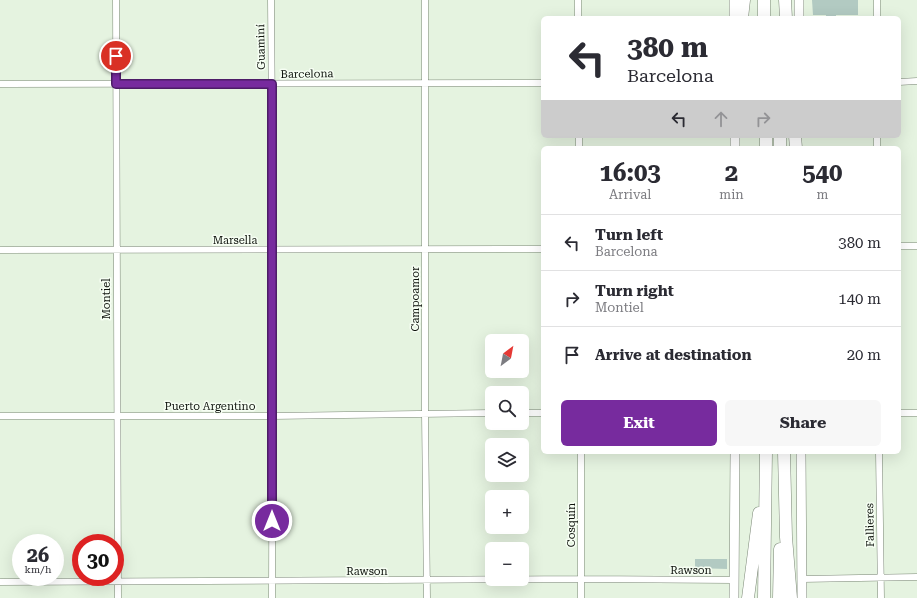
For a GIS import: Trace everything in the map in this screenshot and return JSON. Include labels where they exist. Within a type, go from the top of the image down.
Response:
[{"type":"highway","points":[[742,16],[744,0]]},
{"type":"highway","points":[[764,0],[764,16]]},
{"type":"highway","points":[[779,0],[779,16]]},
{"type":"highway","points":[[785,0],[786,16]]},
{"type":"highway","points":[[779,598],[781,454]]},
{"type":"highway","points":[[784,454],[786,537],[791,598]]},
{"type":"highway","points":[[748,598],[766,457]]},
{"type":"highway","points":[[764,598],[766,457]]},
{"type":"street","name":"Montiel","points":[[116,0],[118,534]]},
{"type":"street","name":"Guaminí","points":[[271,0],[273,249],[272,598]]},
{"type":"street","name":"Campoamor","points":[[425,0],[425,413],[427,598]]},
{"type":"street","points":[[578,0],[578,16]]},
{"type":"street","points":[[734,0],[734,16]]},
{"type":"street","points":[[799,0],[799,16]]},
{"type":"street","points":[[877,0],[877,16]]},
{"type":"street","points":[[901,82],[917,81]]},
{"type":"street","name":"Barcelona","points":[[0,84],[541,83]]},
{"type":"street","points":[[901,246],[917,246]]},
{"type":"street","name":"Marsella","points":[[0,250],[541,249]]},
{"type":"street","name":"Puerto Argentino","points":[[0,416],[272,416],[485,413]]},
{"type":"street","points":[[529,413],[541,413]]},
{"type":"street","points":[[901,413],[917,413]]},
{"type":"street","name":"Cosquín","points":[[581,598],[582,454]]},
{"type":"street","points":[[734,598],[735,454]]},
{"type":"street","points":[[801,454],[802,598]]},
{"type":"street","name":"Fallieres","points":[[879,454],[881,598]]},
{"type":"street","points":[[802,579],[917,577]]},
{"type":"street","name":"Rawson","points":[[124,582],[581,579],[734,580]]},
{"type":"street","name":"Rawson","points":[[0,582],[72,582]]},
{"type":"street","name":"Montiel","points":[[118,586],[118,598]]},
{"type":"building","points":[[812,0],[858,0],[858,15],[813,15]]},
{"type":"building","points":[[695,559],[727,559],[727,569],[695,568]]},
{"type":"route","points":[[116,56],[116,84],[272,84],[272,521]]}]
